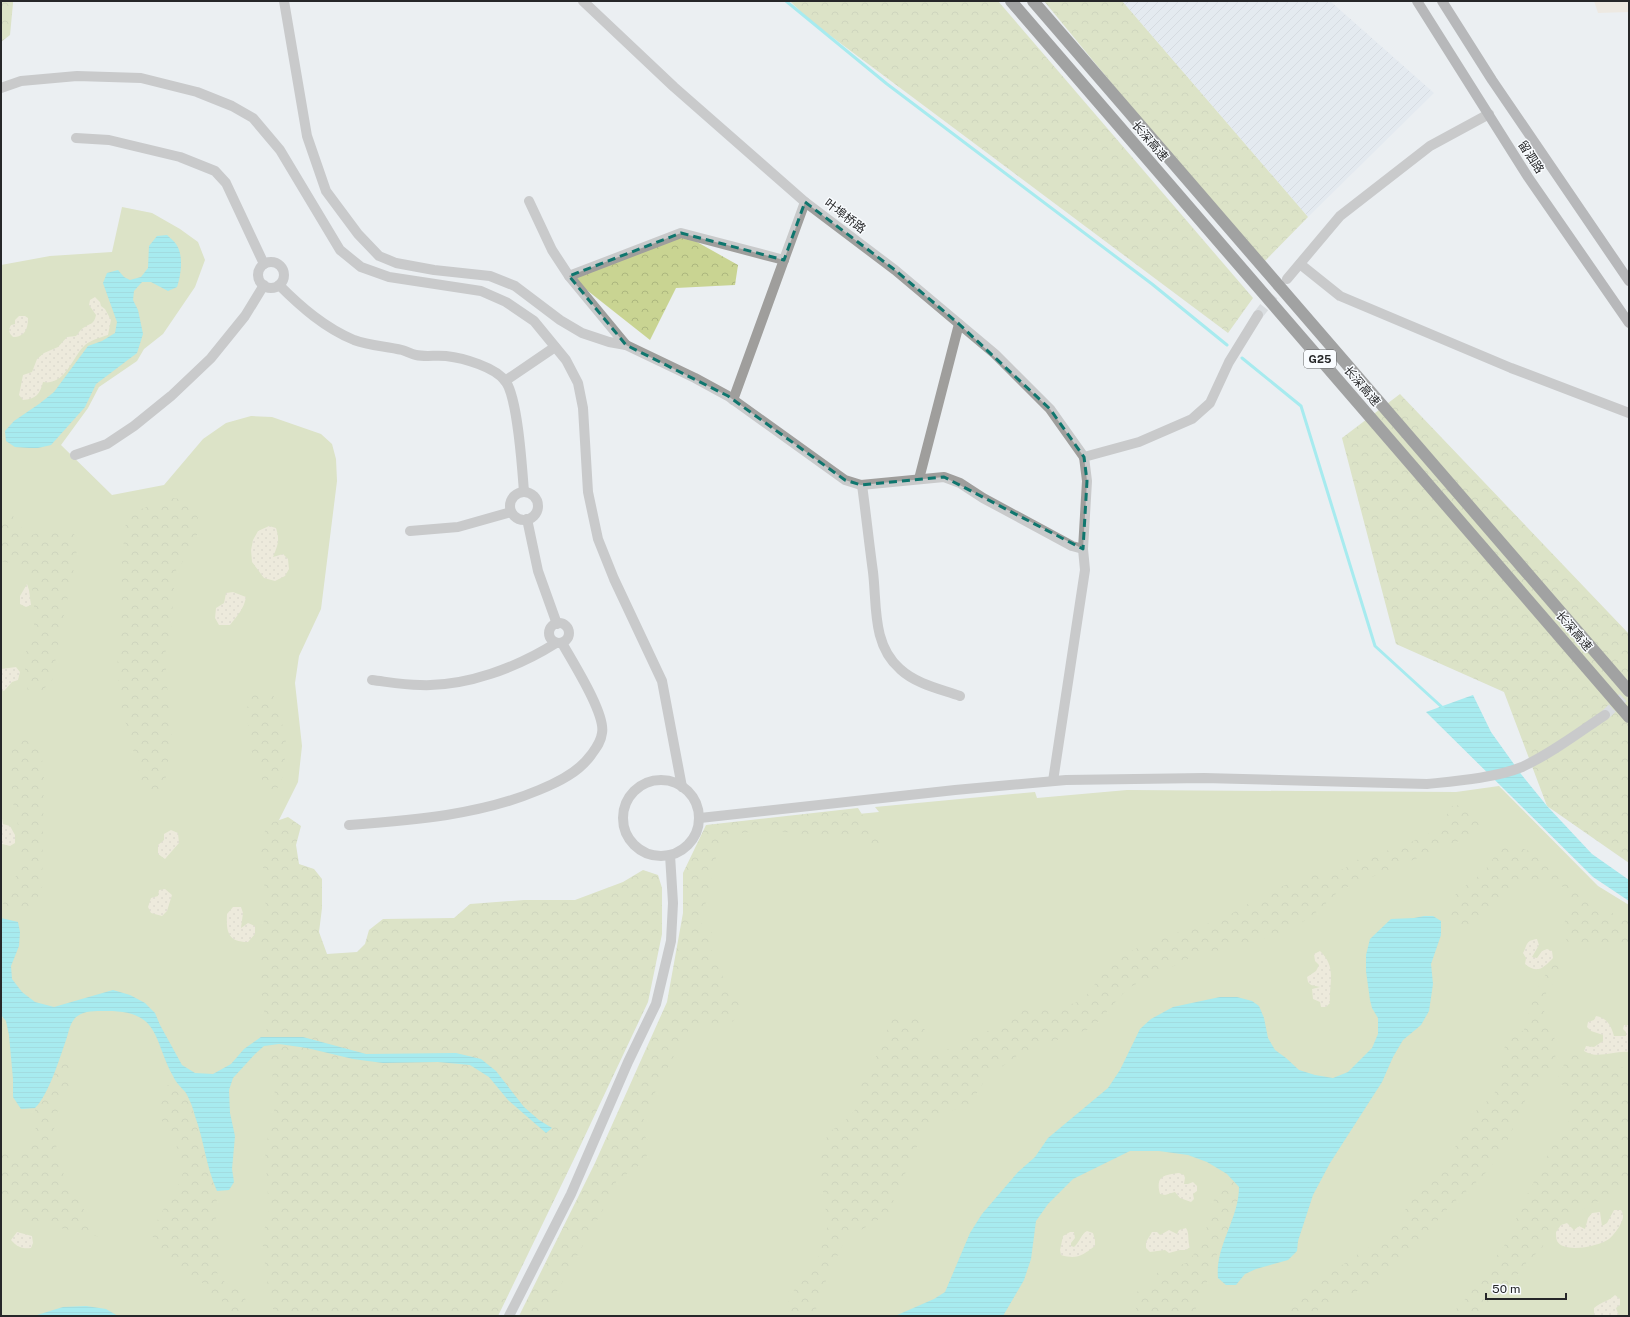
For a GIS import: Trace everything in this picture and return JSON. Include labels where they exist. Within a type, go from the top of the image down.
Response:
[{"type":"highway","name":"长深高速","points":[[1011,1],[1629,717]]},
{"type":"highway","name":"长深高速","points":[[1033,1],[1629,691]]},
{"type":"main road","name":"留泗路","points":[[1417,1],[1528,177],[1629,323]]},
{"type":"main road","name":"留泗路","points":[[1442,1],[1492,80],[1629,281]]},
{"type":"street","points":[[284,1],[307,136],[326,191],[358,234],[380,256],[404,264],[434,270],[490,276],[515,286],[560,320],[582,334],[609,342],[626,345],[695,378],[733,400],[845,480],[862,485],[944,477],[960,484],[1072,546],[1082,549]]},
{"type":"street","name":"叶埠桥路","points":[[583,1],[674,87],[805,202],[895,270],[995,354],[1050,409],[1084,457]]},
{"type":"street","points":[[1,88],[21,81],[77,76],[141,78],[197,92],[232,106],[253,118],[280,150],[340,250],[361,267],[389,277],[480,291],[506,302],[534,322],[566,360],[578,383],[583,408],[588,492],[598,539],[614,579],[662,681],[682,787]]},
{"type":"street","points":[[1287,278],[1340,216],[1430,146],[1488,114]]},
{"type":"street","points":[[76,138],[109,140],[180,157],[216,172],[226,182],[264,264]]},
{"type":"street","points":[[529,200],[552,250],[569,276],[626,345]]},
{"type":"street","points":[[733,400],[805,202]]},
{"type":"street","points":[[569,276],[681,233],[784,260]]},
{"type":"street","points":[[272,262],[280,266],[284,273],[284,278],[279,285],[272,288],[264,286],[259,279],[258,275],[264,264],[272,262]]},
{"type":"street","points":[[1300,264],[1340,296],[1511,368],[1629,413]]},
{"type":"street","points":[[279,285],[304,309],[334,331],[355,340],[401,350],[416,355],[446,356],[488,367],[506,381],[514,407],[522,464],[524,492]]},
{"type":"street","points":[[75,456],[107,444],[134,426],[171,396],[211,358],[245,316],[264,286]]},
{"type":"street","points":[[1053,781],[1085,570],[1082,549],[1087,481],[1084,457],[1139,442],[1192,419],[1210,403],[1230,362],[1258,315]]},
{"type":"street","points":[[919,479],[959,324]]},
{"type":"street","points":[[506,381],[555,347]]},
{"type":"street","points":[[862,485],[874,582],[875,612],[881,638],[890,657],[899,669],[913,679],[960,696]]},
{"type":"street","points":[[524,492],[532,494],[535,497],[538,506],[535,514],[527,519],[518,518],[511,512],[510,503],[515,495],[524,492]]},
{"type":"street","points":[[410,531],[458,527],[511,512]]},
{"type":"street","points":[[527,519],[538,571],[557,624]]},
{"type":"street","points":[[349,825],[419,819],[478,810],[516,800],[570,775],[587,761],[598,745],[603,732],[596,705],[559,643],[551,639],[549,633],[551,627],[557,624],[563,624],[568,629],[568,639],[559,643],[539,653],[491,674],[457,682],[421,685],[372,680]]},
{"type":"street","points":[[700,818],[1053,781],[1204,778],[1426,784],[1473,779],[1521,767],[1552,752],[1605,714]]},
{"type":"street","points":[[659,780],[671,782],[682,787],[692,795],[698,806],[700,818],[698,830],[692,842],[682,850],[670,855],[657,856],[645,853],[635,845],[627,835],[623,823],[624,810],[628,799],[636,790],[647,783],[659,780]]},
{"type":"street","points":[[509,1316],[571,1194],[628,1062],[656,1004],[671,941],[673,903],[670,855]]},
{"type":"highlighted area","points":[[805,202],[895,270],[959,324],[1050,409],[1084,457],[1087,481],[1083,549],[944,477],[861,485],[845,480],[728,396],[626,345],[569,276],[681,233],[784,260]]},
{"type":"shaded area","points":[[1122,1],[1330,1],[1434,93],[1308,217]]},
{"type":"shaded area","points":[[1594,1],[1629,1],[1629,12],[1598,13]]},
{"type":"green space","points":[[1,1],[13,1],[13,3],[10,35],[1,42]]},
{"type":"green space","points":[[790,1],[998,1],[1253,298],[1228,333],[808,19]]},
{"type":"green space","points":[[1044,1],[1122,1],[1308,217],[1261,265]]},
{"type":"green space","points":[[122,207],[152,213],[180,229],[198,242],[205,260],[195,287],[163,334],[144,349],[137,361],[99,387],[88,408],[61,445],[112,495],[164,485],[203,439],[226,423],[251,416],[272,417],[321,434],[332,444],[336,459],[337,481],[321,609],[299,656],[295,683],[302,746],[298,782],[272,834],[298,1316],[1,1316],[1,265],[50,256],[112,252]]},
{"type":"green space","points":[[681,233],[738,265],[735,285],[676,288],[650,340],[569,276]]},
{"type":"green space","points":[[1400,394],[1629,634],[1629,863],[1547,806],[1504,692],[1396,644],[1342,438]]},
{"type":"green space","points":[[171,498],[189,500],[198,518],[197,535],[189,553],[175,572],[171,629],[165,654],[172,731],[166,777],[157,793],[145,793],[120,702],[117,666],[121,637],[122,562],[125,528],[128,514]]},
{"type":"green space","points":[[1,509],[14,517],[28,537],[43,530],[64,528],[75,535],[77,548],[75,563],[52,680],[40,693],[28,692],[25,673],[25,654],[34,633],[34,603],[31,578],[22,566],[1,561]]},
{"type":"green space","points":[[273,694],[286,737],[284,774],[275,793],[264,791],[261,774],[253,758],[246,710],[253,695]]},
{"type":"green space","points":[[31,737],[39,745],[44,770],[42,888],[33,908],[21,913],[3,905],[4,898],[14,885],[19,861],[21,839],[12,798],[11,756],[14,741]]},
{"type":"green space","points":[[1499,786],[1598,886],[1629,905],[1629,1316],[530,1316],[673,1002],[711,828],[879,812],[875,807],[1035,792],[1037,798],[1127,790],[1456,792]]},
{"type":"green space","points":[[1460,805],[1482,823],[1466,838],[1340,890],[1318,911],[1298,925],[1265,938],[1190,958],[1128,988],[1092,1028],[1022,1052],[986,1078],[972,1101],[962,1110],[954,1109],[919,1133],[918,1144],[888,1213],[845,1239],[821,1292],[814,1316],[787,1316],[788,1303],[796,1286],[808,1267],[819,1256],[828,1225],[819,1164],[821,1146],[831,1131],[847,1119],[861,1103],[859,1088],[872,1066],[892,1019],[914,1016],[925,1030],[918,1062],[979,1036],[1028,1007],[1058,1009],[1083,1000],[1110,964],[1127,953],[1165,935],[1191,930],[1215,921],[1231,914],[1268,892],[1295,881],[1318,873],[1344,869],[1357,860],[1405,845],[1432,832],[1442,823],[1452,806]]},
{"type":"green space","points":[[858,808],[870,827],[881,837],[883,843],[880,847],[835,832],[831,837],[768,830],[742,833],[720,840],[701,923],[712,932],[712,959],[721,971],[724,981],[734,991],[741,1002],[740,1013],[732,1022],[700,1024],[690,1029],[684,1036],[644,1114],[643,1133],[650,1144],[646,1158],[636,1168],[618,1179],[611,1190],[605,1206],[546,1311],[552,1316],[519,1316],[595,1163],[667,1002],[683,913],[683,873],[706,825]]},
{"type":"green space","points":[[288,817],[301,826],[296,845],[299,864],[314,869],[322,879],[322,908],[319,932],[327,954],[357,952],[365,944],[369,930],[383,919],[454,918],[470,904],[524,900],[575,900],[623,882],[643,870],[658,875],[662,888],[662,934],[648,1002],[498,1316],[275,1316],[268,1289],[262,1239],[269,1211],[265,1150],[276,1102],[259,972],[260,941],[266,910],[263,866],[259,845],[268,824]]},
{"type":"green space","points":[[1517,847],[1539,854],[1550,860],[1584,893],[1593,906],[1629,921],[1629,943],[1596,946],[1569,944],[1563,931],[1563,925],[1570,913],[1568,891],[1558,883],[1534,881],[1515,883],[1503,892],[1493,908],[1469,926],[1458,927],[1451,924],[1450,905],[1457,893],[1482,873],[1500,848]]},
{"type":"green space","points":[[1558,963],[1563,968],[1545,995],[1544,1015],[1554,1036],[1556,1047],[1555,1060],[1546,1073],[1531,1087],[1502,1153],[1482,1177],[1449,1207],[1418,1243],[1406,1260],[1375,1282],[1306,1316],[1271,1316],[1285,1308],[1314,1285],[1396,1229],[1403,1213],[1413,1198],[1433,1179],[1447,1169],[1450,1156],[1473,1115],[1480,1106],[1493,1097],[1502,1075],[1502,1057],[1506,1042],[1524,1030],[1529,1012],[1543,979],[1553,964]]},
{"type":"green space","points":[[1568,1050],[1583,1060],[1607,1059],[1629,1071],[1629,1178],[1618,1191],[1557,1222],[1549,1231],[1542,1248],[1527,1262],[1485,1316],[1450,1316],[1468,1296],[1506,1243],[1528,1193],[1559,1134],[1569,1121],[1573,1108],[1570,1096],[1558,1078],[1566,1060]]},
{"type":"green space","points":[[60,1055],[71,1068],[70,1086],[58,1109],[53,1134],[66,1183],[83,1207],[88,1222],[101,1231],[104,1238],[40,1224],[26,1219],[1,1196],[1,1150],[8,1155],[14,1156],[19,1155],[28,1146],[36,1127],[35,1108],[43,1097],[50,1083]]},
{"type":"green space","points":[[173,1077],[187,1095],[217,1191],[216,1221],[222,1239],[217,1276],[230,1286],[244,1291],[248,1316],[234,1316],[224,1302],[208,1297],[204,1284],[161,1256],[155,1248],[152,1233],[183,1173],[177,1147],[160,1117],[159,1103],[164,1091]]},
{"type":"green space","points":[[1233,1181],[1239,1187],[1239,1195],[1232,1221],[1212,1265],[1201,1301],[1191,1316],[1137,1316],[1136,1308],[1131,1299],[1138,1291],[1150,1287],[1157,1273],[1186,1263],[1194,1254],[1212,1216],[1215,1190]]},
{"type":"sand","points":[[95,297],[105,309],[111,320],[108,335],[83,347],[62,376],[57,380],[43,382],[37,395],[23,400],[19,395],[23,375],[32,372],[37,359],[44,353],[58,347],[67,337],[76,336],[82,329],[93,322],[96,315],[89,305],[90,300]]},
{"type":"sand","points":[[19,316],[25,316],[28,318],[27,326],[23,334],[13,337],[9,328],[11,325],[15,324],[15,320]]},
{"type":"sand","points":[[269,526],[276,528],[278,536],[277,546],[273,557],[283,554],[288,559],[289,569],[285,576],[275,581],[264,578],[252,562],[251,550],[253,540],[258,531]]},
{"type":"sand","points":[[27,584],[31,605],[26,607],[20,604],[20,596]]},
{"type":"sand","points":[[233,592],[246,597],[244,605],[230,625],[219,625],[215,618],[216,608],[224,603],[226,593]]},
{"type":"sand","points":[[16,667],[20,672],[18,680],[12,682],[4,691],[1,690],[1,669]]},
{"type":"sand","points":[[1,811],[3,824],[10,826],[15,835],[15,843],[10,846],[2,844],[1,842]]},
{"type":"sand","points":[[171,830],[178,833],[179,843],[165,859],[158,854],[158,845],[164,840],[164,834]]},
{"type":"sand","points":[[165,889],[172,895],[167,911],[162,916],[151,913],[148,907],[151,898],[158,896],[159,890]]},
{"type":"sand","points":[[233,907],[241,907],[243,913],[241,928],[248,923],[255,926],[255,934],[248,942],[241,942],[232,938],[228,931],[227,914]]},
{"type":"sand","points":[[1537,939],[1539,945],[1532,957],[1537,958],[1542,951],[1547,949],[1552,951],[1553,958],[1544,967],[1534,969],[1525,964],[1526,958],[1523,953],[1529,942]]},
{"type":"sand","points":[[1320,951],[1329,963],[1331,976],[1330,1003],[1326,1007],[1321,1007],[1320,1002],[1313,999],[1312,989],[1320,987],[1311,985],[1308,982],[1307,977],[1316,971],[1319,965],[1315,961],[1314,954]]},
{"type":"sand","points":[[1596,1016],[1606,1020],[1614,1036],[1626,1036],[1626,1032],[1623,1029],[1624,1025],[1629,1025],[1629,1052],[1595,1055],[1584,1051],[1586,1046],[1594,1047],[1603,1041],[1603,1035],[1591,1031],[1587,1027],[1588,1022],[1594,1020]]},
{"type":"sand","points":[[1179,1173],[1184,1175],[1184,1184],[1193,1182],[1197,1186],[1197,1191],[1193,1194],[1194,1199],[1191,1202],[1180,1198],[1175,1192],[1165,1195],[1160,1194],[1159,1183],[1162,1177],[1169,1174]]},
{"type":"sand","points":[[1614,1210],[1621,1210],[1623,1218],[1613,1235],[1604,1242],[1582,1248],[1574,1248],[1561,1245],[1557,1241],[1556,1232],[1561,1225],[1567,1223],[1574,1230],[1579,1226],[1585,1229],[1588,1218],[1592,1213],[1600,1212],[1602,1226],[1607,1223]]},
{"type":"sand","points":[[1186,1228],[1190,1247],[1186,1250],[1169,1253],[1165,1250],[1150,1252],[1146,1248],[1146,1242],[1152,1232],[1157,1232],[1160,1235],[1169,1230],[1177,1234],[1179,1230]]},
{"type":"sand","points":[[1087,1231],[1093,1233],[1095,1246],[1080,1256],[1071,1257],[1061,1255],[1060,1250],[1063,1236],[1070,1232],[1074,1232],[1075,1238],[1071,1243],[1071,1246],[1074,1247],[1083,1234]]},
{"type":"sand","points":[[17,1232],[32,1236],[33,1243],[31,1248],[20,1247],[11,1240]]},
{"type":"sand","points":[[1615,1295],[1620,1299],[1620,1305],[1616,1308],[1619,1316],[1594,1316],[1594,1308]]},
{"type":"water","points":[[167,235],[179,249],[181,259],[181,271],[177,287],[168,291],[151,282],[142,282],[134,291],[133,300],[138,310],[143,334],[137,353],[96,384],[85,407],[51,445],[38,448],[15,447],[6,441],[5,431],[14,421],[54,392],[88,346],[102,341],[115,333],[117,322],[103,283],[107,273],[118,270],[124,277],[130,280],[141,277],[148,268],[149,246],[157,236]]},
{"type":"water","points":[[1473,695],[1491,732],[1521,774],[1547,806],[1592,854],[1629,880],[1629,901],[1593,877],[1426,712]]},
{"type":"water","points":[[1433,916],[1441,921],[1441,935],[1431,964],[1433,984],[1429,1011],[1421,1025],[1403,1040],[1393,1057],[1382,1082],[1330,1163],[1313,1195],[1298,1241],[1297,1251],[1288,1260],[1256,1269],[1245,1274],[1236,1285],[1226,1285],[1218,1278],[1218,1266],[1223,1244],[1238,1199],[1239,1187],[1227,1174],[1207,1162],[1188,1155],[1159,1151],[1130,1151],[1073,1179],[1048,1204],[1036,1221],[1031,1259],[1024,1280],[1003,1316],[895,1316],[934,1299],[945,1292],[970,1233],[982,1214],[1018,1172],[1035,1157],[1048,1138],[1108,1088],[1120,1070],[1140,1029],[1151,1019],[1173,1007],[1220,997],[1237,997],[1252,1001],[1259,1006],[1264,1018],[1268,1038],[1275,1050],[1299,1070],[1315,1075],[1333,1078],[1348,1072],[1372,1048],[1378,1034],[1378,1018],[1372,1008],[1366,971],[1366,955],[1370,939],[1391,919]]},
{"type":"water","points":[[1,918],[18,922],[20,932],[19,946],[11,966],[12,979],[22,992],[35,1002],[54,1007],[113,990],[130,995],[145,1003],[155,1013],[182,1065],[195,1073],[213,1074],[231,1064],[244,1049],[261,1037],[303,1037],[366,1054],[456,1053],[481,1059],[496,1071],[524,1107],[539,1120],[552,1128],[546,1133],[508,1100],[489,1077],[470,1065],[438,1062],[383,1063],[353,1059],[307,1048],[279,1044],[264,1046],[233,1078],[229,1090],[230,1113],[235,1136],[232,1169],[234,1182],[229,1190],[217,1191],[210,1173],[198,1125],[189,1098],[174,1079],[153,1030],[146,1022],[137,1016],[125,1012],[107,1011],[86,1012],[78,1015],[70,1026],[57,1067],[45,1094],[35,1108],[21,1109],[13,1097],[9,1035],[6,1021],[1,1015]]},
{"type":"water","points":[[86,1306],[106,1309],[118,1316],[34,1316],[63,1307]]},
{"type":"waterway","points":[[786,1],[887,84],[1152,284],[1227,345]]},
{"type":"waterway","points":[[1242,358],[1301,406],[1375,646],[1444,709]]},
{"type":"tunnel","points":[[1258,315],[1285,281]]},
{"type":"tunnel","points":[[1605,715],[1629,692]]}]
